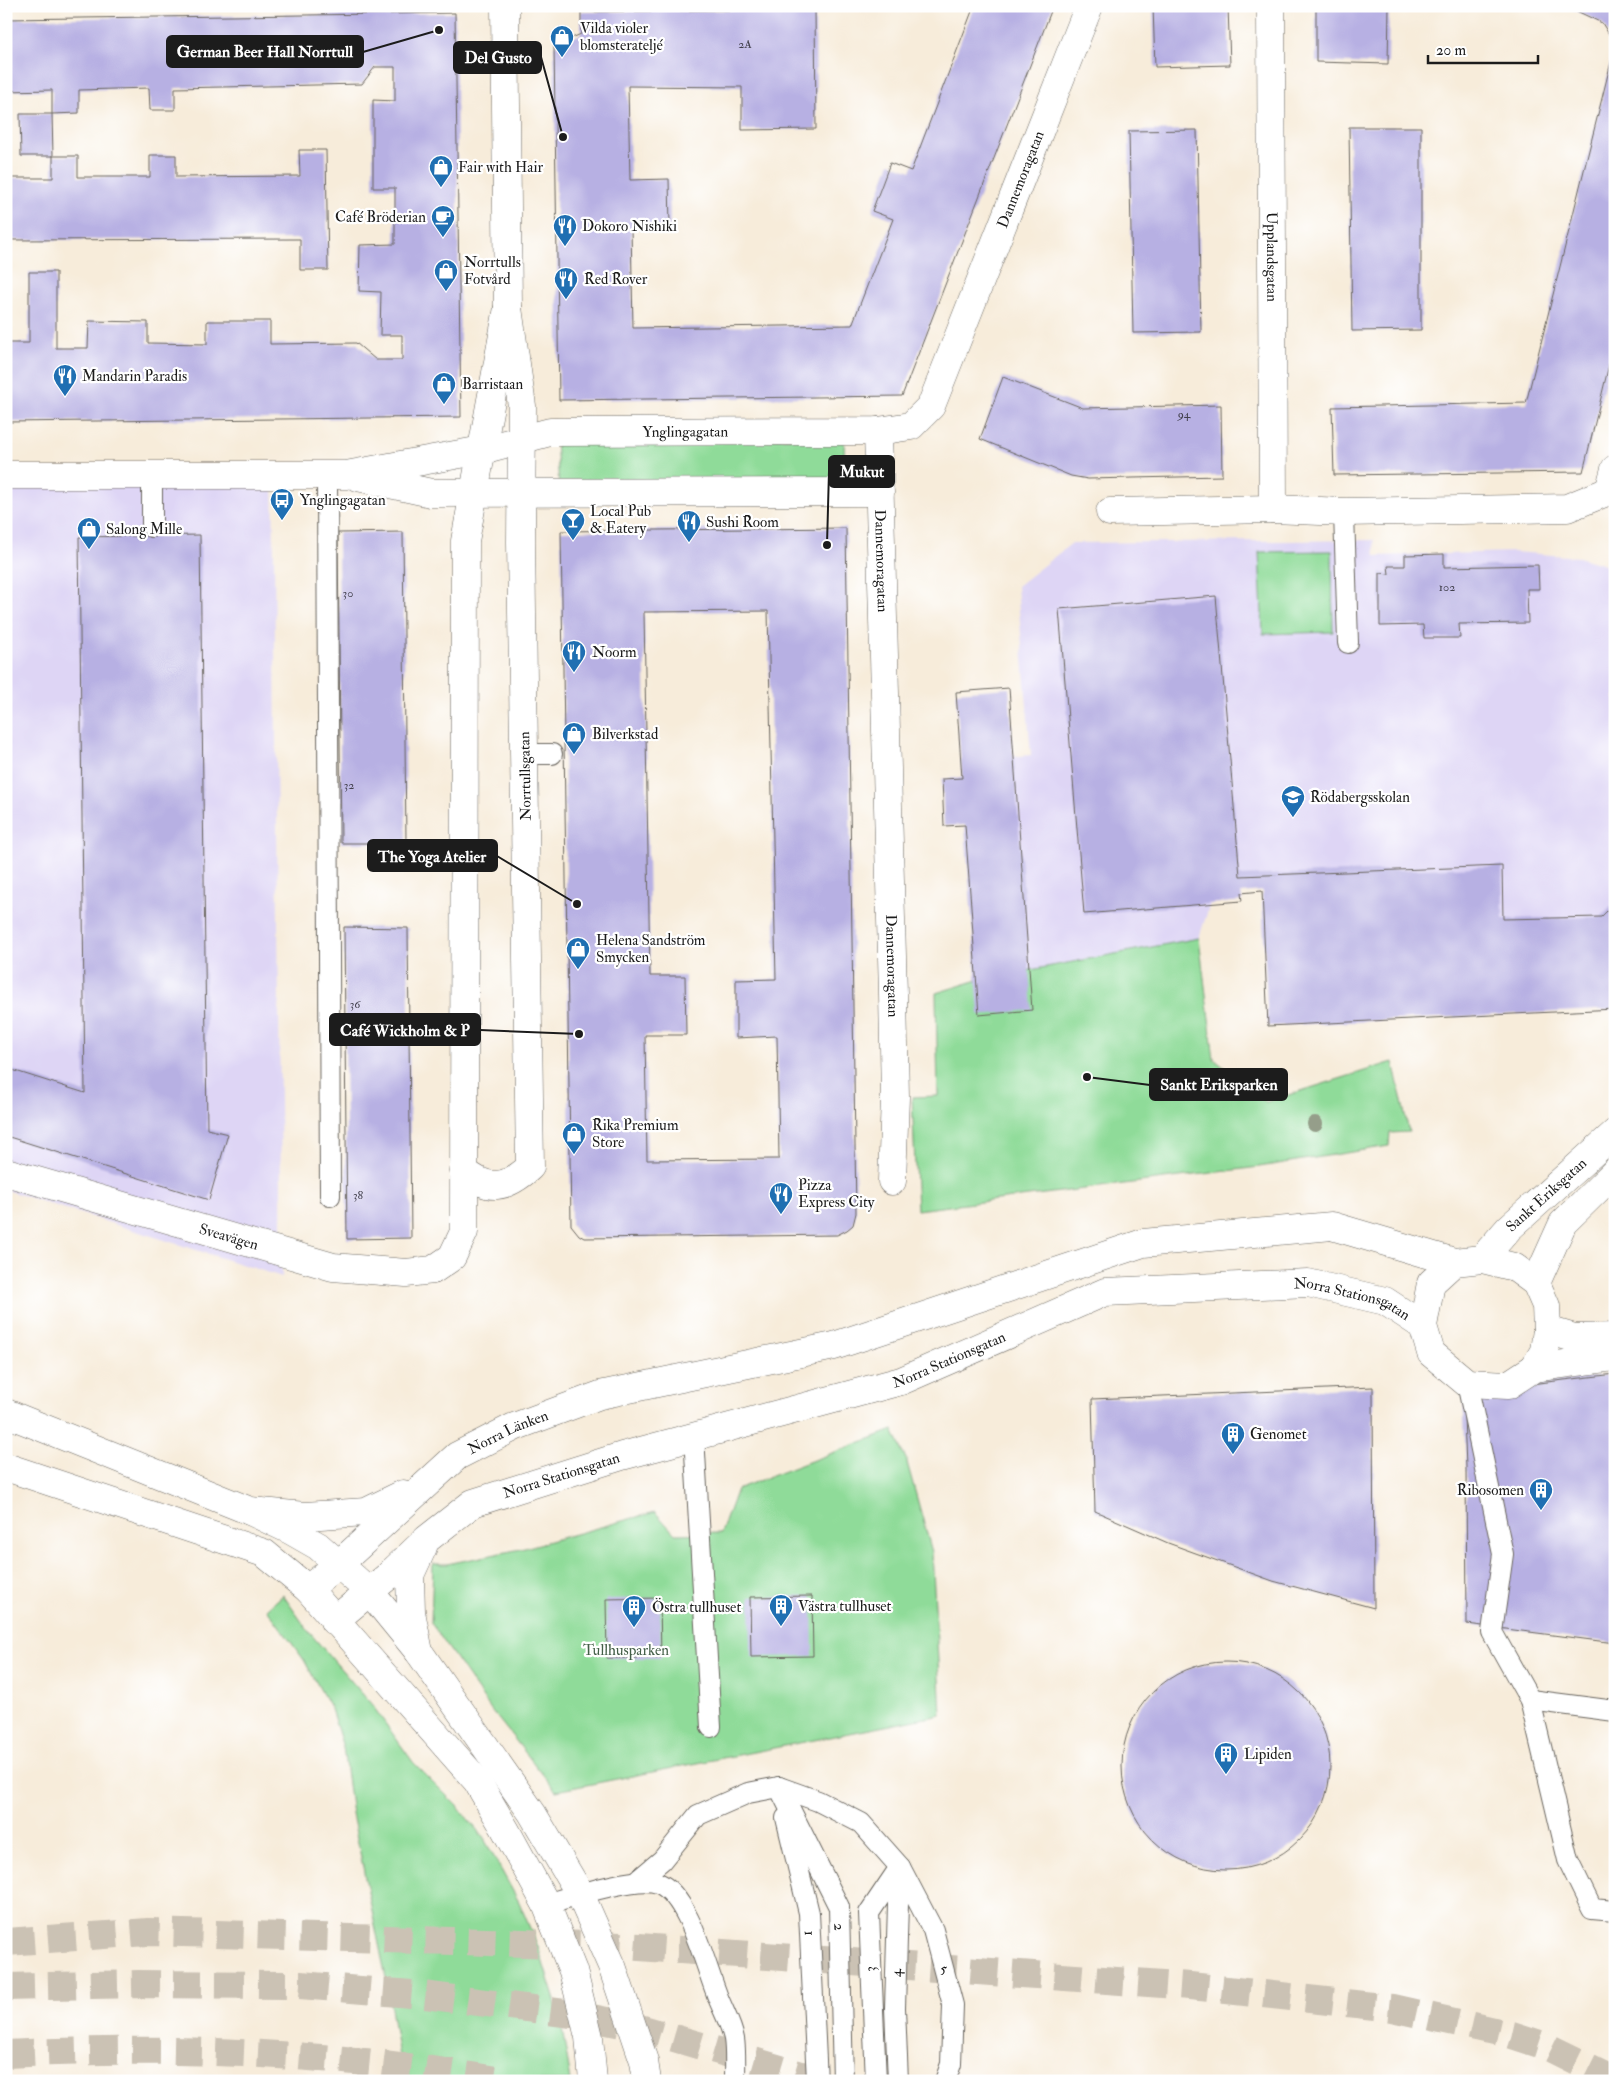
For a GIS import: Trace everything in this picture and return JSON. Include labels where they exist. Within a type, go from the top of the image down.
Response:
[{"type":"street","name":"Norrtullsgatan","points":[[463,1170],[476,1181],[495,1186],[516,1180],[530,1167],[521,493],[522,406],[508,308],[505,6]]},
{"type":"street","name":"Dannemoragatan","points":[[892,1181],[894,1097],[893,994],[878,431],[911,426],[931,406],[1089,6]]},
{"type":"street","name":"Upplandsgatan","points":[[1271,6],[1273,509]]},
{"type":"street","name":"Norrtullsgatan","points":[[452,1257],[464,1232],[465,541],[508,308]]},
{"type":"street","name":"Ynglingagatan","points":[[6,475],[336,475],[482,450],[550,432],[878,431]]},
{"type":"street","name":"Ynglingagatan","points":[[336,475],[431,493],[880,492]]},
{"type":"street","points":[[1110,512],[1273,509],[1344,512],[1567,508],[1613,486]]},
{"type":"street","name":"Sankt Eriksgatan","points":[[1482,1259],[1510,1228],[1615,1133]]},
{"type":"street","name":"Sveavägen","points":[[6,1172],[289,1256],[333,1267],[406,1273],[433,1270],[452,1257]]},
{"type":"street","name":"Sankt Eriksgatan","points":[[1536,1283],[1563,1223],[1615,1172]]},
{"type":"street","name":"Norra Länken","points":[[425,1484],[457,1456],[514,1427],[600,1395],[834,1346],[1143,1243],[1332,1226],[1454,1262]]},
{"type":"street","points":[[1454,1262],[1482,1259],[1514,1267],[1536,1283],[1546,1306],[1548,1330],[1544,1351],[1534,1368]]},
{"type":"street","name":"Norra Stationsgatan","points":[[1454,1262],[1431,1283],[1423,1326],[1431,1354],[1467,1384]]},
{"type":"street","name":"Norra Stationsgatan","points":[[427,1539],[472,1503],[622,1456],[901,1381],[1105,1292],[1308,1283],[1385,1301],[1423,1326]]},
{"type":"street","points":[[1548,1330],[1574,1338],[1615,1337]]},
{"type":"street","points":[[1467,1384],[1508,1385],[1534,1368],[1615,1357]]},
{"type":"street","points":[[6,1413],[250,1511],[290,1530],[318,1546],[370,1592],[418,1652],[532,1813],[580,1894],[612,1966],[644,2061],[647,2081]]},
{"type":"street","points":[[6,1467],[264,1553],[308,1589],[334,1621],[477,1781],[546,1904],[573,1971],[589,2037],[593,2081]]},
{"type":"street","points":[[250,1511],[305,1516],[366,1512],[425,1484]]},
{"type":"street","points":[[308,1589],[339,1564],[425,1484]]},
{"type":"street","points":[[334,1621],[370,1592],[427,1539]]},
{"type":"street","points":[[418,1652],[411,1612],[410,1575],[427,1539]]},
{"type":"lane","points":[[152,475],[152,527]]},
{"type":"lane","points":[[330,1196],[336,475]]},
{"type":"lane","points":[[1344,512],[1348,643]]},
{"type":"lane","points":[[524,754],[552,754]]},
{"type":"lane","points":[[1467,1384],[1503,1554],[1492,1632],[1530,1700],[1568,1860],[1592,1909],[1615,1911]]},
{"type":"lane","points":[[694,1436],[711,1727]]},
{"type":"lane","points":[[1530,1700],[1615,1711]]},
{"type":"lane","points":[[637,1881],[662,1860],[698,1815],[748,1792],[779,1787]]},
{"type":"lane","name":"5","points":[[779,1787],[818,1801],[862,1823],[900,1867],[933,1930],[953,2005],[951,2064],[945,2081]]},
{"type":"lane","name":"1","points":[[779,1787],[809,1913],[817,2081]]},
{"type":"lane","name":"2","points":[[779,1787],[839,1907],[843,2081]]},
{"type":"lane","name":"3","points":[[876,2081],[869,1914],[900,1867]]},
{"type":"lane","name":"4","points":[[898,2081],[895,2008],[900,1867]]},
{"type":"lane","points":[[546,1904],[637,1881],[657,1883],[668,1889],[679,1904],[698,1940],[734,2039],[735,2081]]},
{"type":"shaded area","points":[[273,471],[282,1277],[6,1190],[6,475]]},
{"type":"shaded area","name":"Rödabergsskolan","points":[[1374,540],[1375,556],[1515,552],[1578,557],[1615,568],[1615,1009],[1268,1026],[1261,876],[1240,877],[1242,901],[1210,904],[1199,938],[978,980],[968,761],[1031,755],[1017,586],[1072,543]]},
{"type":"green space","points":[[844,438],[845,485],[559,487],[556,439]]},
{"type":"green space","points":[[1332,551],[1333,632],[1263,634],[1259,552]]},
{"type":"green space","points":[[1199,938],[1214,1059],[1266,1102],[1393,1062],[1409,1132],[1390,1133],[1389,1146],[1259,1167],[917,1210],[912,1097],[938,1096],[936,993],[978,980]]},
{"type":"green space","name":"Tullhusparken","points":[[893,1430],[906,1459],[932,1552],[941,1715],[556,1791],[492,1711],[431,1623],[433,1564],[447,1564],[521,1549],[655,1512],[675,1534],[721,1533],[737,1489]]},
{"type":"green space","points":[[283,1595],[309,1632],[372,1705],[413,1762],[457,1806],[483,1837],[519,1902],[538,1947],[560,2016],[571,2081],[403,2081],[386,1978],[352,1814],[343,1747],[331,1709],[304,1660],[267,1609]]},
{"type":"building","points":[[737,6],[815,6],[816,129],[742,130],[742,87],[628,86],[630,180],[669,179],[670,228],[631,227],[633,328],[852,325],[893,219],[872,211],[890,163],[911,171],[974,6],[1053,6],[902,396],[559,400],[554,46],[581,34],[581,12],[737,10]]},
{"type":"building","points":[[1153,6],[1228,6],[1230,65],[1155,67]]},
{"type":"building","points":[[1316,6],[1389,6],[1388,64],[1316,62]]},
{"type":"building","points":[[1566,6],[1615,6],[1615,44],[1602,23]]},
{"type":"building","points":[[455,13],[461,417],[6,422],[6,343],[29,343],[29,272],[56,272],[56,348],[88,348],[89,321],[148,322],[148,343],[207,344],[207,321],[270,321],[270,344],[356,343],[376,360],[402,360],[402,335],[380,335],[381,292],[359,291],[360,245],[395,244],[395,188],[373,188],[373,100],[395,101],[395,67],[375,67],[362,84],[175,88],[175,110],[150,110],[149,88],[79,90],[79,113],[52,114],[52,90],[6,91],[6,19]]},
{"type":"building","points":[[1615,46],[1615,340],[1583,472],[1334,475],[1332,407],[1526,403]]},
{"type":"building","points":[[20,114],[52,114],[53,156],[21,156]]},
{"type":"building","points":[[1349,127],[1421,127],[1421,330],[1352,331]]},
{"type":"building","points":[[1197,130],[1201,332],[1133,333],[1129,131]]},
{"type":"building","points":[[299,150],[326,150],[328,270],[300,270],[300,239],[6,240],[6,178],[53,178],[53,156],[78,156],[78,177],[150,177],[150,155],[176,155],[176,177],[300,176]]},
{"type":"building","points":[[1003,377],[1083,408],[1221,405],[1222,476],[1088,479],[1071,476],[980,439]]},
{"type":"building","points":[[846,528],[856,1213],[853,1225],[837,1235],[584,1238],[571,1225],[561,531]],"holes":[[[768,611],[776,979],[736,980],[736,1038],[777,1036],[779,1159],[647,1160],[645,1035],[686,1035],[685,976],[650,976],[644,612]]]},
{"type":"building","points":[[403,532],[406,843],[341,843],[338,533]]},
{"type":"building","points":[[200,535],[207,1129],[228,1134],[209,1200],[6,1136],[6,1068],[85,1093],[79,537]]},
{"type":"building","points":[[1444,554],[1444,567],[1538,565],[1539,589],[1527,589],[1528,623],[1459,624],[1460,638],[1424,638],[1423,625],[1380,626],[1380,573],[1389,574],[1388,566],[1405,566],[1405,555]]},
{"type":"building","points":[[1216,596],[1240,876],[1502,866],[1503,919],[1601,917],[1615,903],[1615,1009],[1268,1026],[1262,891],[1241,893],[1242,901],[1084,914],[1059,609]]},
{"type":"building","points":[[1009,688],[1032,1010],[979,1015],[965,825],[944,826],[942,779],[962,778],[956,692]]},
{"type":"building","points":[[344,927],[408,928],[411,1238],[347,1239]]},
{"type":"building","name":"Ribosomen","points":[[1615,1374],[1615,1643],[1467,1624],[1466,1467],[1463,1392]]},
{"type":"building","name":"Genomet","points":[[1373,1387],[1374,1608],[1273,1581],[1168,1543],[1095,1511],[1092,1399]]},
{"type":"building","name":"Västra tullhuset","points":[[812,1596],[813,1656],[751,1657],[750,1597]]},
{"type":"building","name":"Östra tullhuset","points":[[660,1598],[661,1658],[607,1658],[606,1599]]},
{"type":"building","name":"Lipiden","points":[[1216,1662],[1236,1662],[1256,1666],[1275,1674],[1300,1692],[1313,1708],[1322,1726],[1330,1756],[1326,1796],[1322,1806],[1313,1824],[1300,1840],[1284,1853],[1256,1866],[1236,1870],[1216,1870],[1196,1866],[1177,1858],[1160,1847],[1145,1832],[1134,1815],[1126,1796],[1122,1776],[1122,1756],[1126,1736],[1134,1717],[1145,1700],[1160,1685],[1177,1674],[1196,1666]]},
{"type":"tunnel","points":[[6,1942],[148,1932],[625,1946],[1190,1986],[1392,2008],[1512,2035],[1546,2046],[1615,2080]]},
{"type":"tunnel","points":[[6,1987],[138,1984],[300,1985],[424,1995],[572,2014],[636,2027],[822,2081]]},
{"type":"tunnel","points":[[6,2054],[130,2051],[254,2054],[378,2063],[501,2081]]},
{"type":"place","name":"German Beer Hall Norrtull","points":[[439,30]]},
{"type":"place","name":"Vilda violer blomsterateljé","points":[[562,58]]},
{"type":"place","name":"Del Gusto","points":[[563,137]]},
{"type":"place","name":"Fair with Hair","points":[[441,188]]},
{"type":"place","name":"Café Bröderian","points":[[443,238]]},
{"type":"place","name":"Dokoro Nishiki","points":[[565,247]]},
{"type":"place","name":"Norrtulls Fotvård","points":[[446,292]]},
{"type":"place","name":"Red Rover","points":[[566,300]]},
{"type":"place","name":"Mandarin Paradis","points":[[65,397]]},
{"type":"place","name":"Barristaan","points":[[444,405]]},
{"type":"place","name":"Ynglingagatan","points":[[282,521]]},
{"type":"place","name":"Local Pub & Eatery","points":[[573,541]]},
{"type":"place","name":"Sushi Room","points":[[689,543]]},
{"type":"place","name":"Mukut","points":[[827,545]]},
{"type":"place","name":"Salong Mille","points":[[89,550]]},
{"type":"place","name":"Noorm","points":[[574,673]]},
{"type":"place","name":"Bilverkstad","points":[[574,755]]},
{"type":"place","name":"Rödabergsskolan","points":[[1293,818]]},
{"type":"place","name":"The Yoga Atelier","points":[[577,904]]},
{"type":"place","name":"Helena Sandström Smycken","points":[[578,970]]},
{"type":"place","name":"Café Wickholm & P","points":[[579,1034]]},
{"type":"place","name":"Sankt Eriksparken","points":[[1087,1077]]},
{"type":"place","name":"Rika Premium Store","points":[[574,1155]]},
{"type":"place","name":"Pizza Express City","points":[[781,1215]]},
{"type":"place","name":"Genomet","points":[[1233,1455]]},
{"type":"place","name":"Ribosomen","points":[[1541,1511]]},
{"type":"place","name":"Västra tullhuset","points":[[781,1627]]},
{"type":"place","name":"Östra tullhuset","points":[[634,1628]]},
{"type":"place","name":"Lipiden","points":[[1226,1775]]}]
